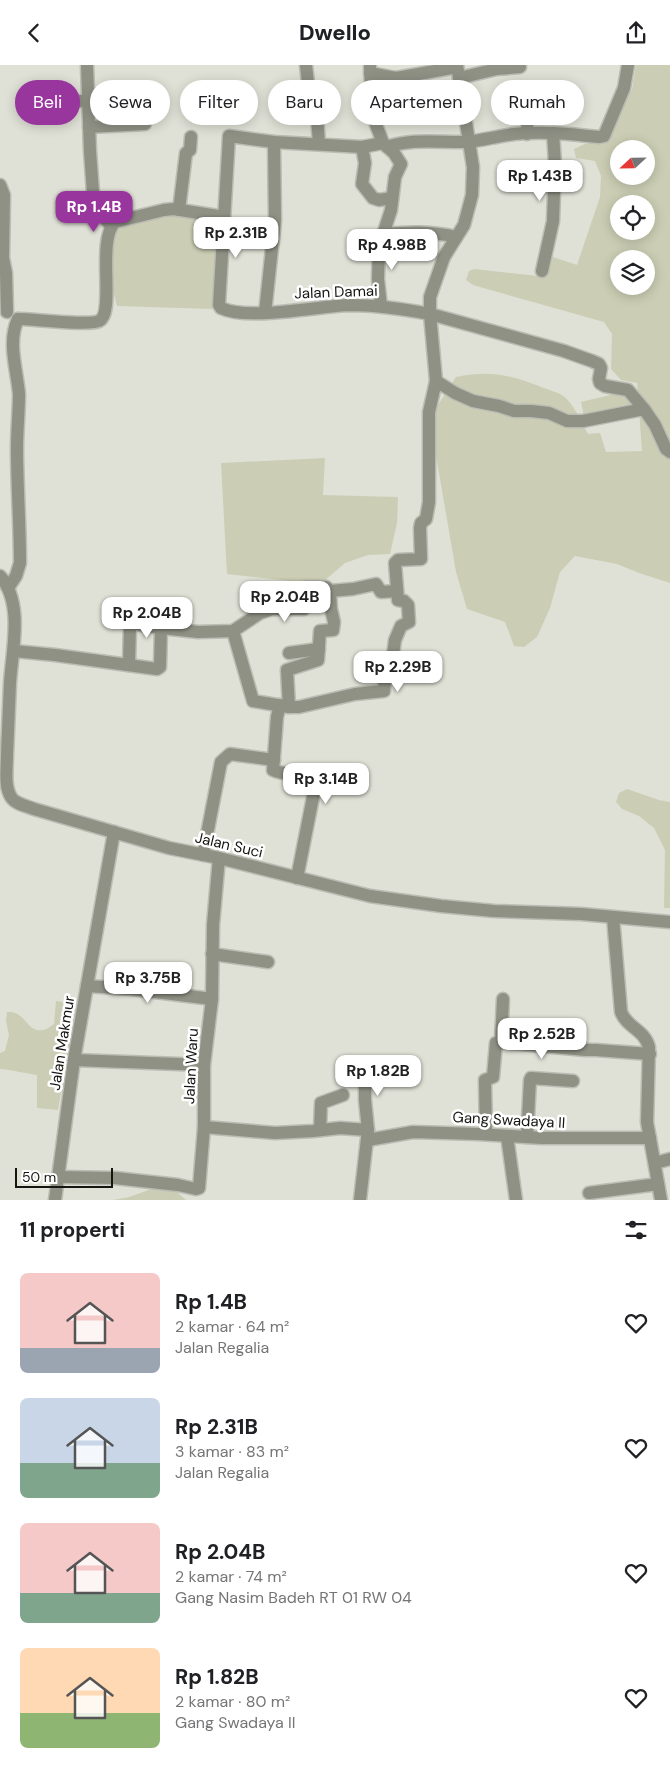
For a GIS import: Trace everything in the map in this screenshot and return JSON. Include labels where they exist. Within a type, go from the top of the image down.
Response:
[{"type":"street","points":[[87,65],[93,193],[99,211],[111,226]]},
{"type":"street","points":[[306,65],[310,101],[317,115],[319,144]]},
{"type":"street","points":[[1,189],[4,195],[2,258],[6,273],[3,312],[18,319],[83,323],[99,321],[103,318],[106,305],[107,242],[111,226],[115,222],[133,216],[164,209],[224,217],[229,136],[233,135],[274,142],[362,147],[415,141],[426,143],[469,141],[528,134],[553,133],[599,137],[604,136],[624,88],[628,65]]},
{"type":"street","points":[[381,306],[378,279],[379,247],[391,210],[395,177],[401,164],[394,153],[385,145],[376,122],[372,104],[370,69],[396,78],[458,70],[520,67]]},
{"type":"street","points":[[233,631],[251,698],[256,702],[300,707],[355,694],[383,691],[385,675],[392,662],[395,641],[401,626],[409,622],[408,605],[404,601],[398,601],[395,563],[396,561],[421,559],[420,528],[421,523],[426,519],[429,503],[429,412],[436,381],[430,297],[449,246],[464,225],[472,195],[473,167],[458,70]]},
{"type":"street","points":[[80,101],[89,100]]},
{"type":"street","points":[[89,127],[126,125]]},
{"type":"street","points":[[528,125],[528,134]]},
{"type":"street","points":[[542,271],[553,221],[555,164],[553,133]]},
{"type":"street","points":[[180,210],[185,155],[190,150],[191,137]]},
{"type":"street","points":[[265,313],[275,219],[274,142]]},
{"type":"street","points":[[362,147],[365,163],[362,184],[373,198],[379,200],[392,198]]},
{"type":"street","name":"Jalan Damai","points":[[224,217],[219,305],[224,310],[250,314],[350,305],[381,306],[430,313],[555,349],[599,364],[601,368],[600,383],[604,387],[628,391],[644,409]]},
{"type":"street","points":[[383,234],[408,232],[441,233],[456,237]]},
{"type":"street","points":[[8,588],[16,576],[20,563],[17,448],[18,394],[14,358],[15,325],[18,319]]},
{"type":"street","points":[[436,381],[454,393],[474,401],[514,411],[549,413],[567,421],[583,421],[644,409],[655,425],[666,449],[670,452]]},
{"type":"street","name":"Jalan Suci","points":[[0,576],[8,588],[11,597],[15,625],[10,680],[5,794],[14,800],[34,809],[169,848],[219,858],[351,892],[441,907],[581,914],[670,922]]},
{"type":"street","points":[[330,591],[376,584],[382,592],[397,591]]},
{"type":"street","points":[[129,665],[130,625],[136,624],[198,632],[233,631],[260,613],[272,609],[304,609],[306,607],[307,587],[326,587],[330,591],[334,622],[333,630],[320,631],[318,660],[287,670],[284,706],[277,717],[272,768],[274,772],[311,776],[315,780],[316,787],[297,878]]},
{"type":"street","points":[[14,651],[159,668],[161,627]]},
{"type":"street","points":[[289,653],[320,649]]},
{"type":"street","points":[[203,855],[221,762],[230,754],[274,761]]},
{"type":"street","name":"Jalan Makmur","points":[[55,1200],[60,1177],[74,1060],[114,832]]},
{"type":"street","name":"Jalan Waru","points":[[60,1177],[114,1178],[198,1189],[204,1127],[204,1065],[212,999],[212,955],[219,858]]},
{"type":"street","points":[[613,917],[621,1012],[626,1021],[647,1039],[650,1054],[647,1109],[661,1200]]},
{"type":"street","points":[[212,955],[268,962]]},
{"type":"street","points":[[87,986],[140,990],[212,999]]},
{"type":"street","points":[[501,1042],[503,999]]},
{"type":"street","points":[[486,1135],[485,1079],[493,1077],[496,1043],[650,1054]]},
{"type":"street","points":[[74,1060],[204,1065]]},
{"type":"street","points":[[360,1200],[368,1135],[365,1067]]},
{"type":"street","points":[[527,1137],[531,1078],[573,1081]]},
{"type":"street","points":[[320,1130],[320,1103],[343,1095]]},
{"type":"street","name":"Gang Swadaya II","points":[[204,1127],[275,1133],[340,1127],[368,1135],[413,1132],[527,1137],[650,1138]]},
{"type":"street","points":[[507,1136],[516,1200]]},
{"type":"street","points":[[655,1163],[670,1159]]},
{"type":"street","points":[[589,1193],[658,1184]]},
{"type":"green space","points":[[636,65],[670,65],[670,583],[617,564],[575,556],[560,572],[550,608],[537,637],[524,647],[514,646],[505,622],[467,609],[456,572],[432,432],[438,405],[456,377],[491,374],[511,377],[562,395],[574,408],[588,434],[600,433],[606,452],[642,451],[637,383],[621,380],[611,369],[612,334],[604,322],[473,285],[466,280],[469,271],[474,269],[547,277],[553,257],[577,265],[600,197],[601,176],[595,161],[576,158],[574,149],[585,144],[601,141],[621,102],[632,90]]},
{"type":"green space","points":[[165,212],[217,221],[212,309],[117,306],[110,279],[110,223]]},
{"type":"green space","points":[[627,391],[631,409],[585,421],[581,402]]},
{"type":"green space","points":[[325,458],[323,495],[398,497],[397,523],[390,554],[368,555],[345,563],[323,582],[299,582],[227,574],[221,463]]},
{"type":"green space","points":[[627,789],[670,802],[670,908],[664,908],[665,850],[654,828],[639,816],[622,809],[616,802],[619,793]]},
{"type":"green space","points":[[56,1001],[76,1004],[58,1110],[37,1108],[37,1075],[0,1069],[0,1053],[5,1051],[9,1035],[6,1021],[7,1012],[18,1014],[37,1030],[44,1030],[54,1024]]},
{"type":"green space","points":[[160,1186],[172,1188],[186,1200],[113,1200],[129,1197]]}]
